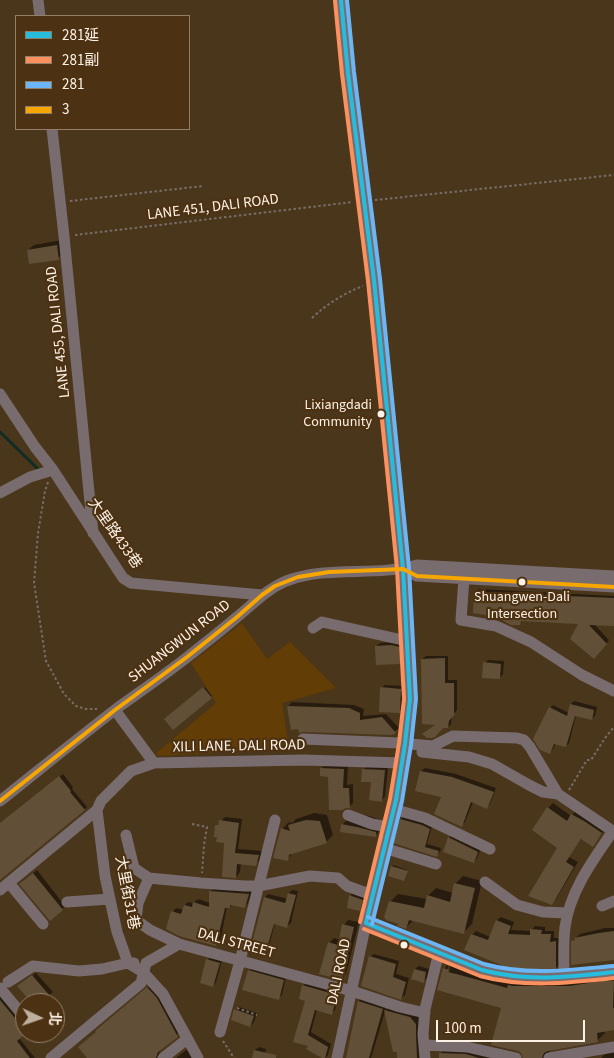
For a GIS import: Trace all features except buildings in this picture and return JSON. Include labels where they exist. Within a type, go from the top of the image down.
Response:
[{"type":"street","points":[[38,0],[40,15]]},
{"type":"street","name":"DALI ROAD","points":[[337,1058],[372,895],[393,809],[405,744],[410,699],[403,569],[374,280],[341,0]]},
{"type":"street","name":"LANE 455, DALI ROAD","points":[[52,130],[94,533]]},
{"type":"street","name":"大里路433巷","points":[[0,394],[53,470],[123,578],[131,583],[262,595]]},
{"type":"street","points":[[0,493],[30,477],[53,470]]},
{"type":"street","name":"SHUANGWUN ROAD","points":[[0,801],[115,710],[187,657],[262,595],[286,581],[329,572],[403,569],[417,564],[614,576]]},
{"type":"street","name":"SHUANGWUN ROAD","points":[[403,569],[417,576],[614,588]]},
{"type":"street","points":[[464,578],[461,620],[496,626],[531,642],[582,675],[614,692]]},
{"type":"street","points":[[313,628],[322,622],[407,641]]},
{"type":"street","points":[[115,710],[154,763]]},
{"type":"street","points":[[303,739],[399,742],[433,746],[453,736],[495,736],[521,739],[530,747],[561,796]]},
{"type":"street","points":[[405,744],[416,752],[469,757],[502,769],[529,786],[561,796],[613,832],[586,872],[568,912],[565,927],[564,976]]},
{"type":"street","name":"XILI LANE, DALI ROAD","points":[[4,886],[97,810],[101,800],[130,771],[154,763],[304,760],[402,763]]},
{"type":"street","points":[[393,809],[425,818],[490,849]]},
{"type":"street","name":"大里街31巷","points":[[97,810],[105,876],[117,932],[128,963]]},
{"type":"street","points":[[348,814],[372,824],[383,826],[388,832]]},
{"type":"street","points":[[220,1032],[240,961],[275,820]]},
{"type":"street","points":[[126,835],[134,868],[148,878],[258,886],[310,876],[338,878],[347,886],[372,895]]},
{"type":"street","points":[[384,848],[436,864]]},
{"type":"street","points":[[148,878],[138,903],[136,920],[150,930],[179,944]]},
{"type":"street","points":[[485,882],[517,905],[543,912],[568,912]]},
{"type":"street","points":[[4,886],[43,924]]},
{"type":"street","points":[[67,902],[110,899]]},
{"type":"street","points":[[602,906],[614,902]]},
{"type":"street","points":[[366,923],[482,970],[502,975],[522,978],[614,972]]},
{"type":"street","name":"DALI STREET","points":[[51,1058],[141,983],[144,968],[179,944],[425,1013]]},
{"type":"street","points":[[425,1058],[423,1034],[425,1013],[439,952]]},
{"type":"street","points":[[15,1002],[4,985],[32,966],[79,971],[102,969],[128,963],[144,968],[163,994],[198,1058]]},
{"type":"street","points":[[163,1058],[187,1039]]},
{"type":"street","points":[[424,1045],[467,1047],[516,1058]]},
{"type":"street","points":[[549,1058],[614,1047]]},
{"type":"path","name":"LANE 451, DALI ROAD","points":[[64,236],[364,201],[614,175]]},
{"type":"path","points":[[60,203],[203,186]]},
{"type":"path","points":[[312,318],[324,307],[374,280]]},
{"type":"path","points":[[53,470],[45,491],[42,508],[34,583],[46,661],[64,694],[76,706],[86,709],[108,707],[115,710]]},
{"type":"path","points":[[561,796],[587,760],[591,760],[614,727]]},
{"type":"path","points":[[192,824],[207,827],[201,883]]},
{"type":"path","points":[[227,1005],[257,1014]]},
{"type":"path","points":[[220,1032],[223,1041],[234,1058]]},
{"type":"shaded area","points":[[242,623],[267,659],[290,642],[336,688],[282,703],[289,748],[161,756],[155,754],[216,703],[191,663]]},
{"type":"waterway","points":[[0,432],[38,469]]},
{"type":"transit line","name":"281延","points":[[341,0],[348,73],[374,280],[403,569],[410,699],[396,800],[366,923]]},
{"type":"transit line","name":"281","points":[[347,0],[354,72],[380,279],[409,568],[416,699],[402,801],[372,924]]},
{"type":"transit line","name":"281副","points":[[335,1],[342,74],[368,281],[397,569],[404,699],[390,799],[360,922]]},
{"type":"transit line","name":"3","points":[[0,801],[115,710],[187,657],[262,595],[275,586],[298,577],[329,572],[403,569],[417,576],[614,587]]},
{"type":"transit line","name":"281","points":[[368,917],[484,964],[500,968],[548,971],[613,966]]},
{"type":"transit line","name":"281延","points":[[366,923],[482,970],[499,974],[548,977],[614,972]]},
{"type":"transit line","name":"281副","points":[[364,929],[480,976],[497,980],[547,983],[614,978]]},
{"type":"place","name":"Lixiangdadi Community","points":[[381,414]]},
{"type":"place","name":"Shuangwen-Dali Intersection","points":[[522,582]]}]
